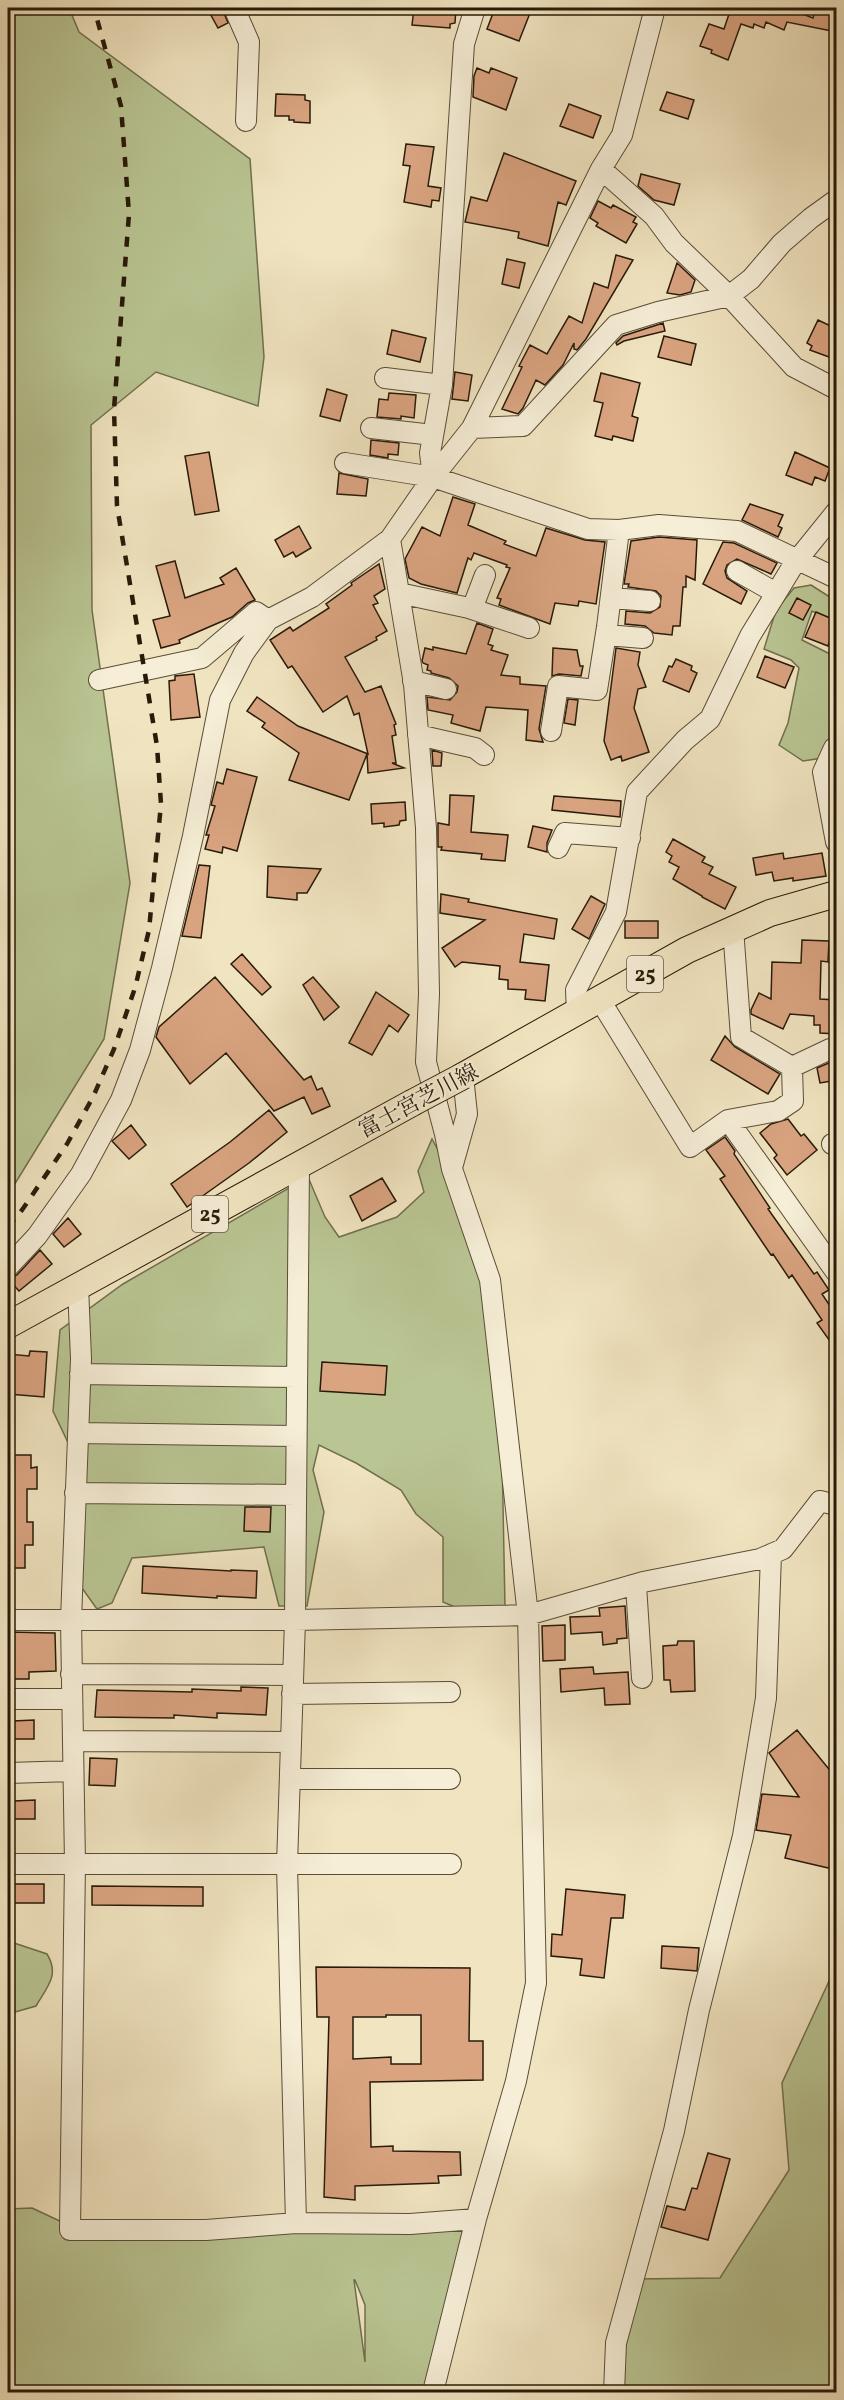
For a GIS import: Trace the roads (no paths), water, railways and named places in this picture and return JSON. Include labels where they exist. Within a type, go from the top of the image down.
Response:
[{"type":"main road","name":"富士宮芝川線","points":[[8,1325],[463,1076],[687,950],[770,913],[837,894]]},
{"type":"street","points":[[234,8],[249,42],[246,121]]},
{"type":"street","points":[[433,477],[430,453],[442,385],[464,44],[475,8]]},
{"type":"street","points":[[8,1267],[37,1236],[81,1174],[121,1100],[140,1050],[193,836],[220,700],[244,654],[268,620],[312,597],[390,539],[433,477],[472,428],[602,169],[622,135],[656,8]]},
{"type":"street","points":[[602,169],[654,216],[674,243],[729,296],[794,366],[837,389]]},
{"type":"street","points":[[472,428],[523,426],[616,325],[658,312],[729,296],[751,279],[782,243],[811,218],[837,200]]},
{"type":"street","points":[[385,378],[442,385]]},
{"type":"street","points":[[372,428],[433,435]]},
{"type":"street","points":[[345,463],[433,477],[588,529],[619,530],[659,525],[737,531],[837,578]]},
{"type":"street","points":[[577,1013],[576,990],[616,912],[637,792],[685,740],[710,719],[750,636],[776,593],[798,559],[837,512]]},
{"type":"street","points":[[551,731],[558,686],[597,690],[619,530]]},
{"type":"street","points":[[390,539],[413,681],[427,840],[429,994],[426,1062],[452,1169],[490,1280],[528,1615],[536,1983],[516,2081],[476,2219],[433,2392]]},
{"type":"street","points":[[737,571],[776,593]]},
{"type":"street","points":[[472,609],[485,575]]},
{"type":"street","points":[[399,593],[472,609],[529,628]]},
{"type":"street","points":[[611,598],[650,601]]},
{"type":"street","points":[[99,680],[202,658],[256,612],[268,620]]},
{"type":"street","points":[[606,635],[643,638]]},
{"type":"street","points":[[413,681],[446,689]]},
{"type":"street","points":[[418,735],[475,747],[484,755]]},
{"type":"street","points":[[834,747],[824,772],[837,842]]},
{"type":"street","points":[[558,848],[566,833],[630,838]]},
{"type":"street","points":[[733,928],[741,1037],[792,1067]]},
{"type":"street","points":[[600,999],[690,1147],[728,1120],[778,1112],[793,1101],[792,1067]]},
{"type":"street","points":[[792,1067],[830,1049],[837,1051]]},
{"type":"street","points":[[452,1169],[467,1114],[463,1076]]},
{"type":"street","points":[[728,1120],[837,1272]]},
{"type":"street","points":[[296,2223],[286,1865],[295,1620],[298,1165]]},
{"type":"street","points":[[78,1286],[80,1374],[71,1620],[75,1863],[70,2229],[206,2230],[296,2223],[410,2224],[476,2219]]},
{"type":"street","points":[[80,1374],[297,1377]]},
{"type":"street","points":[[78,1433],[296,1436]]},
{"type":"street","points":[[75,1493],[296,1495]]},
{"type":"street","points":[[8,1620],[295,1620],[528,1615],[636,1585],[719,1565],[760,1559],[783,1549],[820,1501],[837,1505]]},
{"type":"street","points":[[614,2392],[616,2343],[674,2131],[699,2010],[743,1836],[766,1698],[771,1554]]},
{"type":"street","points":[[636,1585],[642,1677]]},
{"type":"street","points":[[71,1674],[450,1692]]},
{"type":"street","points":[[8,1699],[72,1699]]},
{"type":"street","points":[[73,1741],[291,1742]]},
{"type":"street","points":[[8,1773],[73,1771]]},
{"type":"street","points":[[290,1779],[450,1779]]},
{"type":"street","points":[[8,1864],[451,1864]]},
{"type":"railway","points":[[8,1227],[67,1144],[93,1097],[114,1049],[135,988],[149,930],[161,804],[157,746],[117,506],[114,409],[129,214],[121,106],[94,8]]}]
